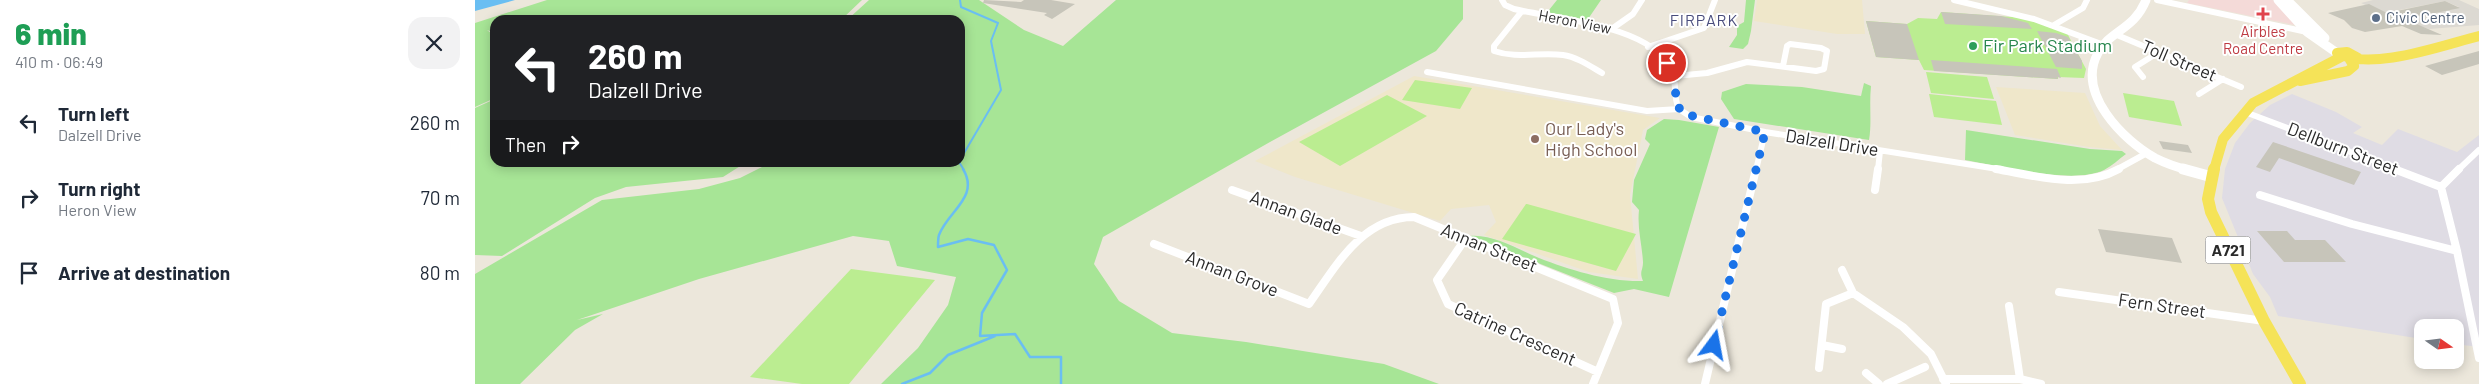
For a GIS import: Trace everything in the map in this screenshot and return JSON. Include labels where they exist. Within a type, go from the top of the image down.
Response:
[{"type":"main road","name":"A721","points":[[2300,384],[2264,321],[2211,212],[2207,199],[2223,139],[2245,112],[2263,96],[2347,55],[2385,58],[2479,36]]},
{"type":"main road","name":"A721","points":[[2290,83],[2348,71],[2354,66],[2347,55]]},
{"type":"street","name":"Heron View","points":[[1501,0],[1509,7],[1522,12],[1613,28],[1648,46],[1667,63],[1675,76]]},
{"type":"street","points":[[1613,28],[1633,14],[1642,0]]},
{"type":"street","points":[[1648,46],[1703,28],[1715,0]]},
{"type":"street","points":[[1954,0],[2028,17],[2054,25],[2104,46]]},
{"type":"street","points":[[2054,25],[2083,8],[2087,0]]},
{"type":"street","points":[[2146,0],[2139,19],[2104,46],[2092,67],[2095,90],[2115,125],[2147,154],[2169,164],[2212,177]]},
{"type":"street","points":[[2157,0],[2175,2],[2307,32],[2347,55]]},
{"type":"street","points":[[2278,0],[2307,32]]},
{"type":"street","points":[[2287,0],[2307,22],[2347,55]]},
{"type":"street","points":[[1522,12],[1494,46],[1494,51],[1522,57],[1569,56],[1601,73]]},
{"type":"street","name":"Toll Street","points":[[2117,35],[2241,87]]},
{"type":"street","points":[[1679,109],[1675,99],[1675,76],[1701,74],[1747,62],[1783,66],[1821,70],[1824,69],[1827,51],[1821,48],[1790,44],[1787,46],[1783,66]]},
{"type":"street","points":[[2143,77],[2135,67],[2159,52]]},
{"type":"street","name":"Dalzell Drive","points":[[1427,72],[1647,111],[1679,109],[1691,117],[1765,132],[2070,181],[2103,178],[2147,154]]},
{"type":"street","points":[[2199,94],[2223,79]]},
{"type":"street","name":"Dellburn Street","points":[[2245,112],[2441,187]]},
{"type":"street","points":[[1705,384],[1765,132]]},
{"type":"street","points":[[2479,150],[2441,187],[2457,251],[2458,263],[2469,306],[2472,332],[2479,358]]},
{"type":"street","points":[[1875,190],[1881,151]]},
{"type":"street","name":"Annan Glade","points":[[1231,190],[1361,236]]},
{"type":"street","points":[[2260,195],[2352,224],[2457,251]]},
{"type":"street","name":"Annan Street","points":[[1309,304],[1361,236],[1391,217],[1406,216],[1466,238],[1613,299],[1618,324],[1593,384]]},
{"type":"street","name":"Catrine Crescent","points":[[1466,238],[1437,280],[1448,304],[1598,372]]},
{"type":"street","name":"Annan Grove","points":[[1154,244],[1309,304]]},
{"type":"street","points":[[1842,270],[1853,293],[1910,334],[1931,354],[1944,382],[2020,379],[2041,384]]},
{"type":"street","name":"Fern Street","points":[[2059,292],[2264,321]]},
{"type":"street","points":[[1819,368],[1826,304],[1853,293]]},
{"type":"street","points":[[2009,306],[2020,379]]},
{"type":"street","points":[[1822,345],[1842,349]]},
{"type":"street","points":[[1887,384],[1925,367]]},
{"type":"street","points":[[1866,373],[1879,384]]},
{"type":"shaded area","points":[[1757,0],[1862,0],[1865,34],[1837,34],[1754,21]]},
{"type":"shaded area","name":"Airbles Road Centre","points":[[2189,0],[2273,0],[2295,25],[2187,3]]},
{"type":"shaded area","points":[[2373,0],[2459,0],[2479,9],[2479,25],[2429,29],[2400,20],[2459,7],[2445,1],[2384,13],[2361,3]]},
{"type":"shaded area","points":[[1414,76],[1660,118],[1643,130],[1630,195],[1638,279],[1589,272],[1484,235],[1496,222],[1489,205],[1451,209],[1440,221],[1295,177],[1255,161]]},
{"type":"shaded area","points":[[1996,87],[2085,93],[2100,126],[2122,150],[2089,147],[2015,135]]},
{"type":"shaded area","points":[[2292,94],[2336,112],[2362,127],[2353,133],[2382,145],[2398,129],[2457,152],[2479,135],[2479,347],[2464,345],[2464,319],[2414,319],[2414,338],[2278,316],[2270,297],[2253,274],[2222,198],[2225,169],[2235,143],[2250,123],[2270,105]]},
{"type":"green space","points":[[547,0],[862,0],[846,15],[500,15]]},
{"type":"green space","points":[[869,0],[979,0],[1024,30],[1063,46],[1116,0],[1463,0],[1463,19],[1436,51],[1270,142],[1103,237],[1094,264],[1119,301],[1172,333],[1246,342],[1384,364],[1439,384],[881,384],[918,348],[948,305],[956,277],[897,266],[889,241],[853,236],[699,279],[577,320],[603,314],[575,330],[520,384],[475,384],[475,274],[602,200],[699,189],[740,178],[762,167],[965,167],[965,15],[852,15]]},
{"type":"green space","points":[[1557,0],[1601,0],[1586,22],[1545,15]]},
{"type":"green space","points":[[1746,0],[1755,0],[1748,44],[1743,49],[1729,47],[1737,35],[1737,26],[1744,22]]},
{"type":"green space","name":"Fir Park Stadium","points":[[1941,12],[2026,18],[2067,33],[2086,69],[2084,78],[2058,77],[2058,79],[1924,70],[1919,60],[1876,57],[1866,21],[1907,24],[1918,18],[1937,19]]},
{"type":"green space","points":[[490,18],[490,31],[487,30],[490,32],[490,100],[475,107],[475,23]]},
{"type":"green space","points":[[1926,72],[1987,77],[1994,99],[1931,93]]},
{"type":"green space","points":[[1415,80],[1472,88],[1460,109],[1402,100]]},
{"type":"green space","points":[[1864,83],[1871,86],[1869,140],[1734,119],[1721,99],[1722,92],[1746,84],[1802,87],[1861,96]]},
{"type":"green space","points":[[2123,93],[2174,101],[2182,126],[2129,117]]},
{"type":"green space","points":[[1929,94],[1996,101],[2002,125],[1934,117]]},
{"type":"green space","points":[[1387,95],[1427,116],[1340,166],[1299,142]]},
{"type":"green space","points":[[490,101],[490,167],[739,167],[723,177],[626,187],[595,198],[502,256],[475,255],[475,108]]},
{"type":"green space","points":[[1664,119],[1719,127],[1669,297],[1634,289],[1614,293],[1470,236],[1487,237],[1576,271],[1616,280],[1643,281],[1641,275],[1643,262],[1639,230],[1639,210],[1632,202],[1634,180],[1650,144],[1645,139],[1647,130]]},
{"type":"green space","points":[[1966,130],[2090,149],[2122,151],[2126,154],[2104,170],[2091,174],[2074,176],[2016,170],[1965,160]]},
{"type":"green space","points":[[1526,204],[1636,234],[1616,271],[1502,239]]},
{"type":"green space","points":[[851,269],[935,280],[849,384],[802,384],[750,377]]},
{"type":"water","points":[[475,0],[515,0],[475,11]]},
{"type":"building","points":[[984,0],[1021,2],[1024,0],[1051,0],[1075,4],[1052,19],[1044,15],[1047,13],[983,3]]},
{"type":"building","name":"Civic Centre","points":[[2445,1],[2460,8],[2405,19],[2442,35],[2421,34],[2402,26],[2365,32],[2352,28],[2344,20],[2328,13],[2369,4],[2387,13]]},
{"type":"building","points":[[1941,12],[2001,16],[2028,23],[2032,29],[1945,24]]},
{"type":"building","points":[[1866,21],[1907,24],[1919,60],[1876,57]]},
{"type":"building","points":[[2037,31],[2056,33],[2068,37],[2082,61],[2082,69],[2056,67]]},
{"type":"building","points":[[2479,51],[2479,64],[2442,75],[2425,66]]},
{"type":"building","points":[[1931,60],[2057,69],[2061,78],[1934,71]]},
{"type":"building","points":[[2159,141],[2188,145],[2192,153],[2163,149]]},
{"type":"building","points":[[2273,142],[2361,172],[2354,185],[2279,158],[2270,172],[2256,167]]},
{"type":"building","points":[[2098,229],[2172,238],[2182,263],[2106,252]]},
{"type":"building","points":[[2257,231],[2287,231],[2295,240],[2325,240],[2346,262],[2284,262]]},
{"type":"waterway","points":[[960,0],[961,7],[998,23],[991,41],[1001,90],[965,151]]},
{"type":"waterway","points":[[963,169],[968,188],[961,204],[943,226],[939,236],[938,247],[968,239],[994,245],[1007,270],[982,313],[980,336],[1015,334],[1030,357],[1061,357],[1061,384]]},
{"type":"waterway","points":[[902,384],[930,373],[948,355],[995,336]]},
{"type":"place","name":"Airbles Road Centre","points":[[2263,14]]},
{"type":"place","name":"Civic Centre","points":[[2376,18]]},
{"type":"place","name":"Fir Park Stadium","points":[[1973,46]]},
{"type":"place","name":"Our Lady's High School","points":[[1535,139]]},
{"type":"district","name":"FIRPARK","points":[[1704,20]]},
{"type":"route","points":[[1667,63],[1675,76],[1676,104],[1684,114],[1765,132],[1714,345]]}]
